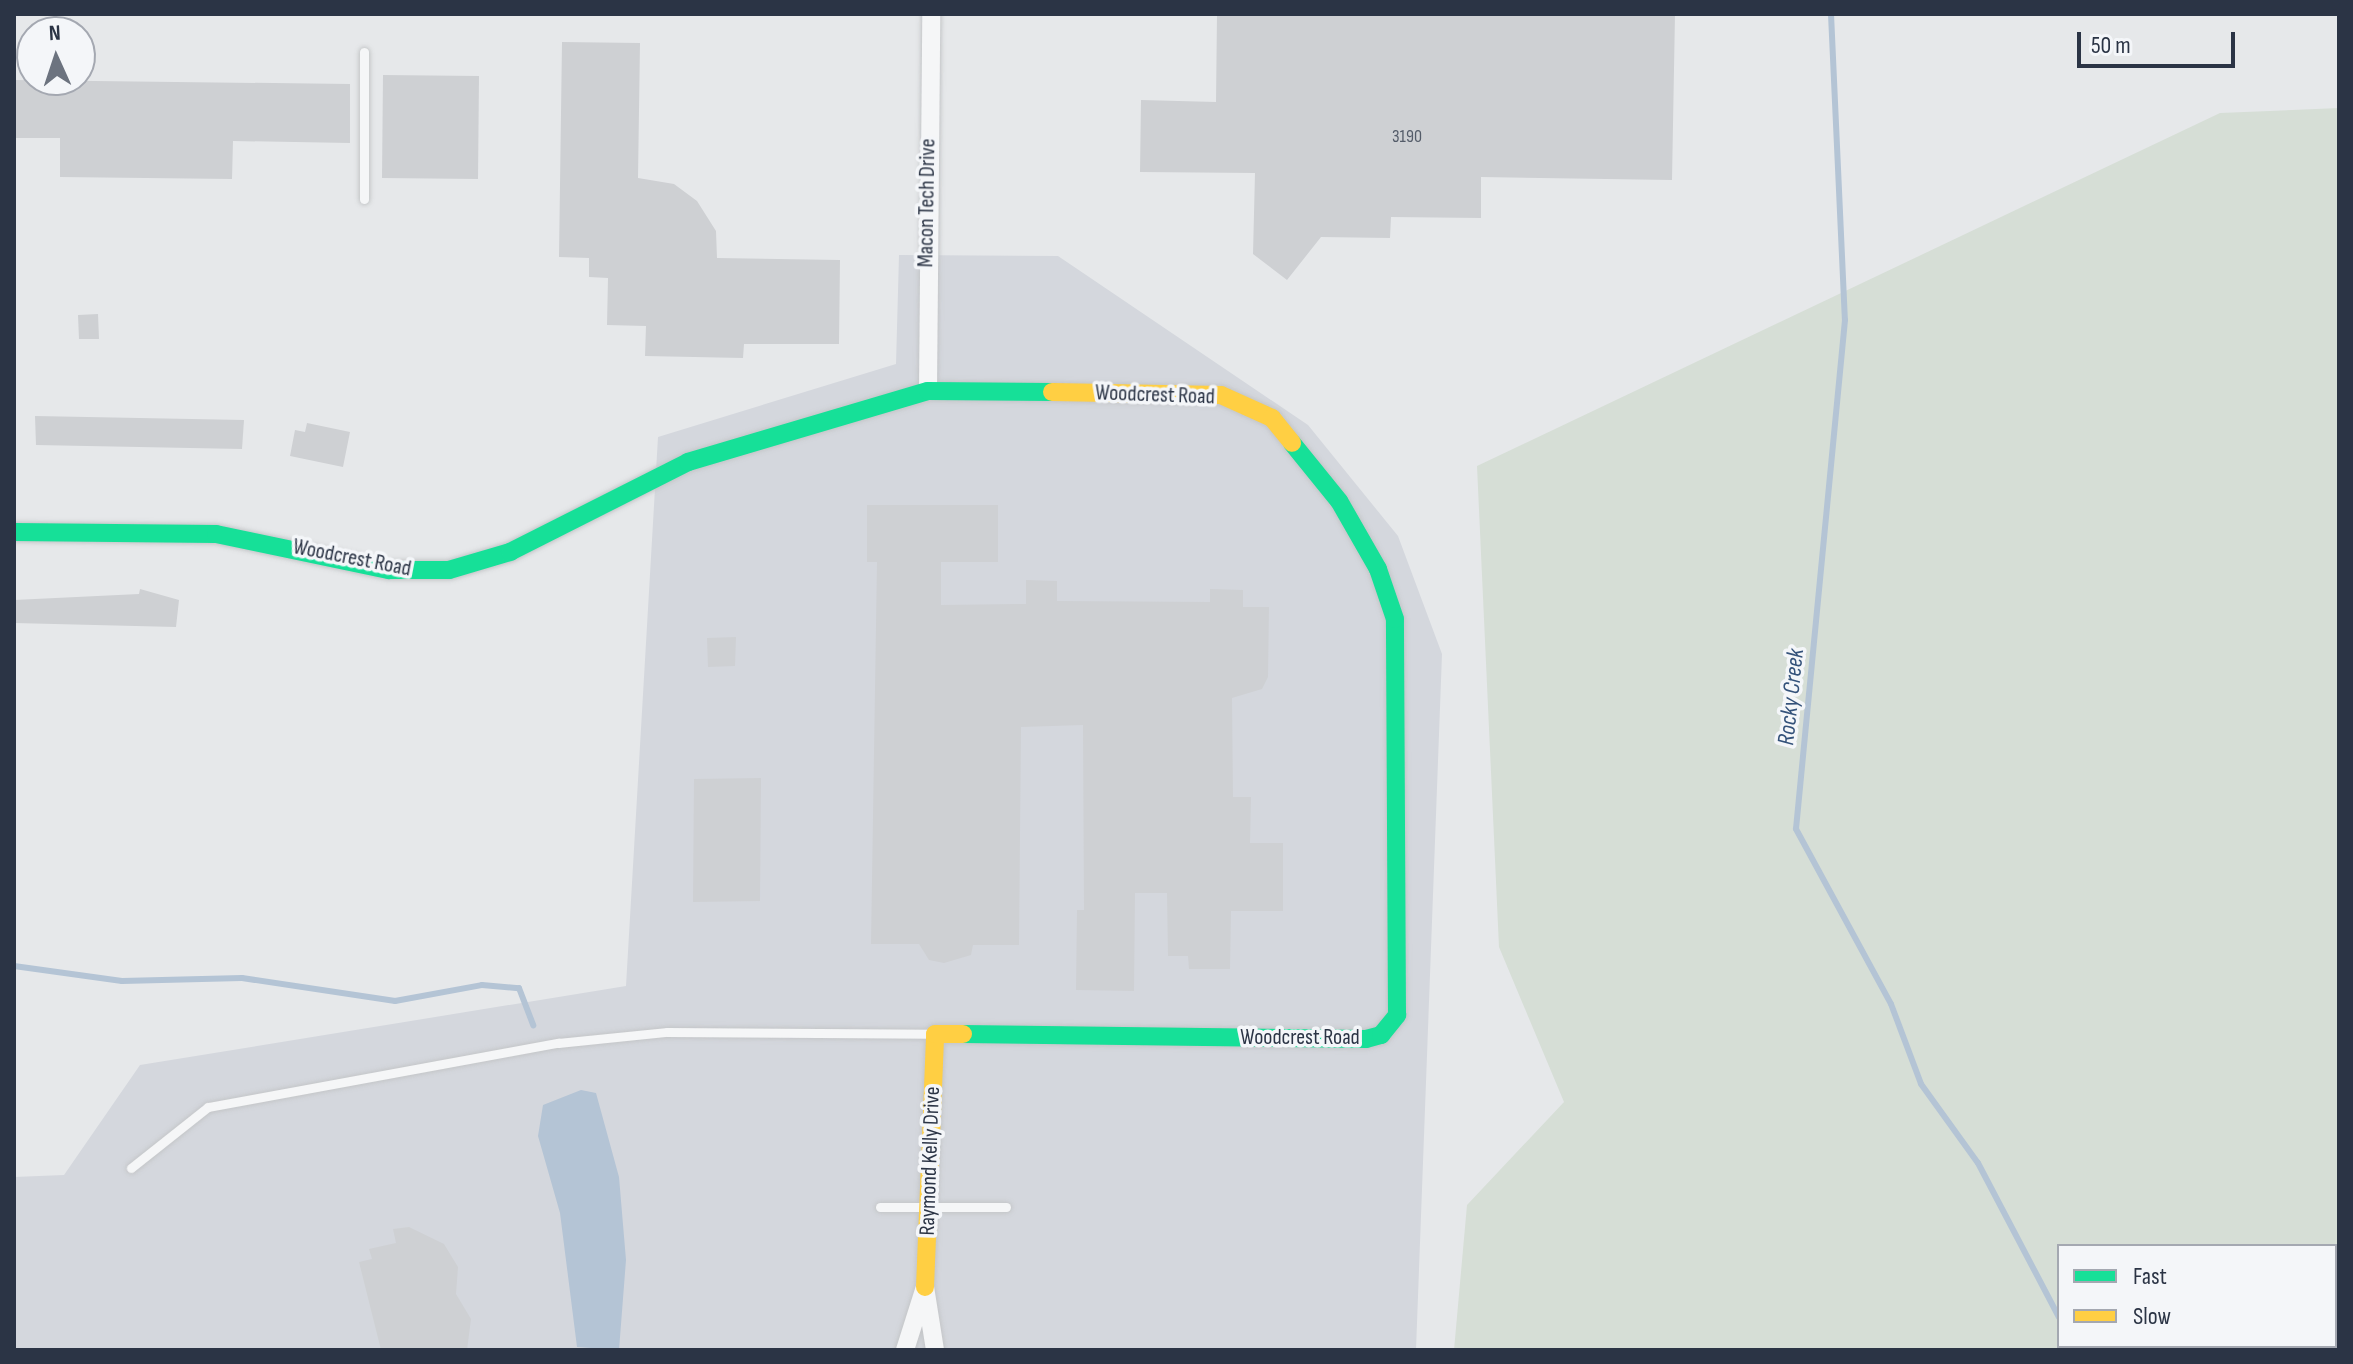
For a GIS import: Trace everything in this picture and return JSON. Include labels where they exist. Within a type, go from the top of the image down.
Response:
[{"type":"street","name":"Macon Tech Drive","points":[[928,391],[931,14]]},
{"type":"street","name":"Woodcrest Road","points":[[14,532],[216,534],[389,570],[449,570],[510,552],[688,462],[928,391],[1221,395],[1272,418],[1339,501],[1378,569],[1395,619],[1400,676],[1399,999],[1381,1035],[935,1034]]},
{"type":"street","name":"Raymond Kelly Drive","points":[[935,1034],[925,1287],[935,1350]]},
{"type":"street","name":"Raymond Kelly Drive","points":[[905,1350],[925,1287]]},
{"type":"lane","points":[[364,52],[364,199]]},
{"type":"lane","points":[[131,1168],[208,1107],[558,1043],[667,1032],[935,1034]]},
{"type":"lane","points":[[880,1207],[1006,1207]]},
{"type":"shaded area","points":[[2339,108],[2339,1350],[1454,1350],[1467,1205],[1564,1102],[1499,947],[1477,466],[2220,113]]},
{"type":"shaded area","points":[[899,255],[1058,256],[1308,425],[1398,536],[1442,654],[1416,1350],[14,1350],[14,1177],[64,1175],[140,1065],[626,986],[658,437],[896,364]]},
{"type":"water","points":[[581,1090],[596,1093],[619,1177],[626,1260],[619,1350],[577,1347],[560,1213],[538,1136],[543,1105]]},
{"type":"building","points":[[1217,14],[1675,14],[1672,180],[1481,177],[1481,218],[1391,217],[1390,238],[1321,237],[1287,280],[1253,254],[1255,173],[1140,172],[1141,100],[1216,102]]},
{"type":"building","points":[[562,42],[640,43],[638,178],[674,184],[697,201],[716,231],[717,258],[840,260],[839,344],[744,344],[743,358],[645,356],[646,326],[607,325],[608,278],[589,277],[589,258],[559,257]]},
{"type":"building","points":[[383,75],[479,76],[478,179],[382,178]]},
{"type":"building","points":[[14,80],[16,96],[96,96],[96,81],[350,84],[350,143],[233,141],[232,179],[60,177],[60,138],[14,138]]},
{"type":"building","points":[[98,314],[99,339],[79,339],[78,315]]},
{"type":"building","points":[[35,416],[244,420],[242,449],[36,445]]},
{"type":"building","points":[[307,423],[350,432],[343,467],[290,456],[295,430],[305,432]]},
{"type":"building","points":[[867,505],[998,505],[998,562],[941,562],[941,605],[1026,604],[1026,580],[1057,581],[1057,601],[1210,602],[1210,589],[1243,590],[1243,607],[1269,607],[1268,677],[1262,689],[1232,698],[1233,797],[1251,797],[1250,843],[1283,843],[1283,911],[1231,911],[1230,969],[1189,969],[1188,956],[1168,956],[1167,893],[1135,893],[1134,991],[1076,990],[1077,910],[1084,910],[1083,725],[1021,727],[1019,945],[973,945],[971,955],[944,963],[929,960],[919,944],[871,944],[877,562],[867,562]]},
{"type":"building","points":[[140,589],[179,600],[176,627],[14,623],[14,600],[139,594]]},
{"type":"building","points":[[736,637],[735,666],[708,667],[707,638]]},
{"type":"building","points":[[761,778],[760,901],[693,902],[694,779]]},
{"type":"building","points":[[409,1227],[444,1244],[458,1267],[456,1294],[471,1319],[467,1350],[381,1350],[359,1262],[372,1259],[369,1249],[396,1243],[393,1229]]},
{"type":"waterway","name":"Rocky Creek","points":[[1831,14],[1845,320],[1796,829],[1891,1004],[1921,1084],[1978,1163],[2057,1313]]},
{"type":"waterway","points":[[14,966],[122,981],[242,978],[395,1001],[482,985],[519,988],[533,1025]]},
{"type":"traffic: fast","points":[[14,532],[216,534],[389,570],[449,570],[510,552],[688,462],[928,391],[1052,392]]},
{"type":"traffic: fast","points":[[963,1034],[1366,1039],[1381,1035],[1397,1015],[1395,619],[1378,569],[1339,501],[1292,443]]},
{"type":"traffic: slow","points":[[1052,392],[1221,395],[1272,418],[1292,443]]},
{"type":"traffic: slow","points":[[925,1287],[935,1034],[963,1034]]}]
